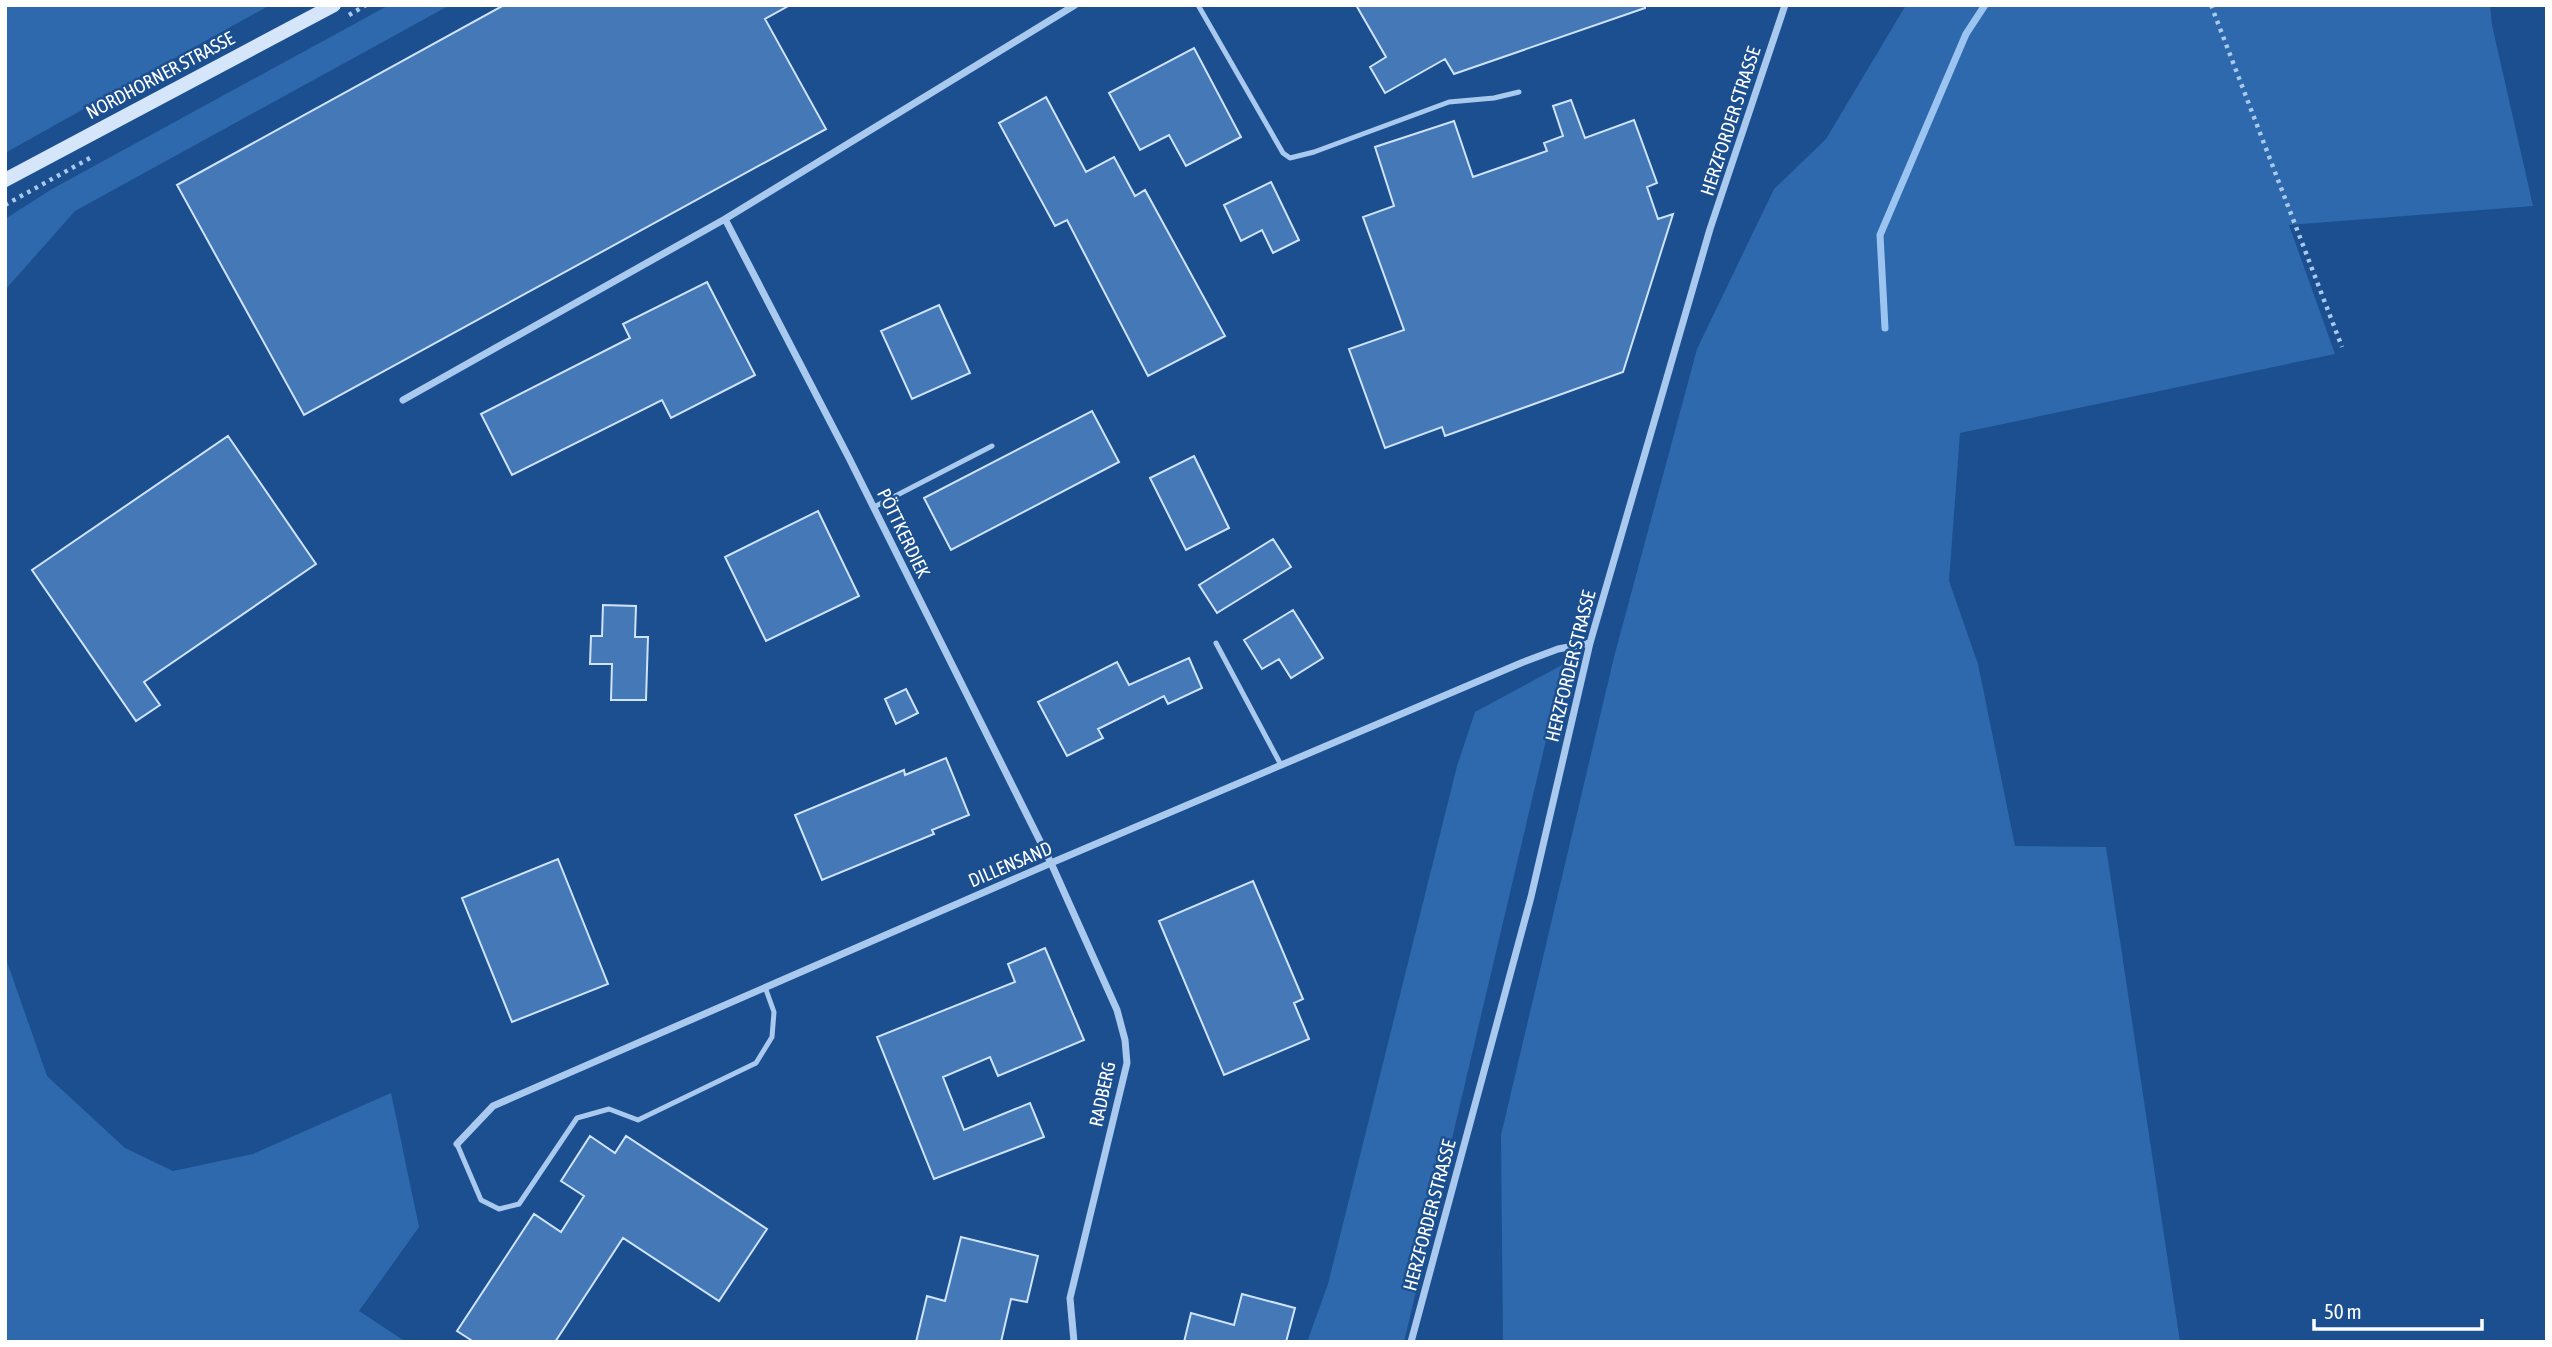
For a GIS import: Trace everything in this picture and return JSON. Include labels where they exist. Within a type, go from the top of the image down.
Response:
[{"type":"main road","name":"NORDHORNER STRASSE","points":[[5,180],[334,5]]},
{"type":"street","points":[[403,400],[725,219],[1075,5]]},
{"type":"street","name":"HERZFORDER STRASSE","points":[[1411,1342],[1531,897],[1590,643],[1710,229],[1785,5]]},
{"type":"street","name":"PÖTTKERDIEK","points":[[725,219],[874,507],[1051,863]]},
{"type":"street","name":"DILLENSAND","points":[[457,1143],[493,1106],[1051,863],[1521,663],[1558,649],[1590,643]]},
{"type":"street","name":"RADBERG","points":[[1051,863],[1117,1010],[1125,1040],[1127,1063],[1070,1298],[1074,1342]]},
{"type":"lane","points":[[1198,5],[1283,153],[1290,158],[1314,152],[1449,102],[1494,98],[1519,92]]},
{"type":"lane","points":[[874,507],[992,446]]},
{"type":"lane","points":[[1216,643],[1281,765]]},
{"type":"lane","points":[[457,1143],[481,1200],[499,1209],[519,1204],[577,1118],[609,1109],[638,1119],[756,1063],[772,1037],[774,1012],[765,987]]},
{"type":"path","points":[[2211,5],[2342,347]]},
{"type":"shaded area","points":[[5,5],[270,5],[5,153]]},
{"type":"shaded area","points":[[389,5],[450,5],[75,211],[5,290],[5,219],[52,189]]},
{"type":"shaded area","points":[[1906,5],[2490,5],[2492,25],[2533,206],[2289,225],[2335,354],[1960,433],[1949,581],[1978,664],[2015,846],[2106,847],[2180,1342],[1503,1342],[1501,1135],[1614,657],[1697,349],[1774,189],[1826,139]]},
{"type":"shaded area","points":[[1564,664],[1404,1342],[1307,1342],[1328,1284],[1457,766],[1475,712]]},
{"type":"shaded area","points":[[5,956],[47,1076],[125,1148],[173,1171],[253,1154],[391,1093],[419,1227],[359,1311],[406,1342],[5,1342]]},
{"type":"building","points":[[504,5],[790,5],[765,19],[826,129],[304,415],[177,185]]},
{"type":"building","points":[[1356,5],[1645,5],[1645,8],[1454,74],[1445,59],[1385,93],[1370,67],[1386,57]]},
{"type":"building","points":[[1194,48],[1241,137],[1186,166],[1169,135],[1140,150],[1109,93]]},
{"type":"building","points":[[1046,97],[1086,172],[1114,157],[1135,196],[1145,190],[1225,336],[1148,376],[1067,220],[1055,226],[999,123]]},
{"type":"building","points":[[1571,100],[1585,138],[1634,120],[1657,183],[1647,187],[1658,219],[1673,214],[1623,372],[1445,436],[1442,427],[1385,448],[1349,349],[1404,330],[1363,217],[1394,206],[1375,147],[1454,121],[1473,177],[1547,151],[1544,143],[1563,136],[1553,106]]},
{"type":"building","points":[[1271,182],[1299,240],[1273,253],[1262,230],[1241,241],[1224,205]]},
{"type":"building","points":[[707,282],[755,375],[671,418],[662,400],[512,475],[481,414],[630,338],[623,324]]},
{"type":"building","points":[[939,305],[970,373],[912,399],[881,331]]},
{"type":"building","points":[[1092,411],[1119,462],[951,550],[924,498]]},
{"type":"building","points":[[228,436],[316,564],[144,682],[160,705],[136,721],[32,570]]},
{"type":"building","points":[[1194,456],[1229,528],[1186,550],[1150,478]]},
{"type":"building","points":[[818,511],[859,596],[766,641],[725,557]]},
{"type":"building","points":[[1273,539],[1291,567],[1217,613],[1199,585]]},
{"type":"building","points":[[603,605],[636,606],[635,637],[648,637],[646,700],[611,700],[612,664],[590,664],[591,636],[602,636]]},
{"type":"building","points":[[1293,610],[1323,658],[1291,678],[1279,659],[1262,669],[1244,640]]},
{"type":"building","points":[[1189,658],[1202,688],[1168,704],[1164,696],[1098,729],[1103,738],[1067,756],[1038,702],[1117,662],[1129,685]]},
{"type":"building","points":[[906,689],[918,713],[896,724],[885,699]]},
{"type":"building","points":[[946,758],[969,815],[932,830],[934,834],[822,880],[795,815],[904,770],[905,775]]},
{"type":"building","points":[[558,859],[608,984],[512,1022],[462,898]]},
{"type":"building","points":[[1253,881],[1303,999],[1294,1003],[1309,1039],[1224,1075],[1159,921]]},
{"type":"building","points":[[1045,948],[1084,1040],[998,1076],[990,1057],[943,1077],[964,1130],[1030,1103],[1044,1137],[934,1179],[877,1037],[1015,982],[1008,964]]},
{"type":"building","points":[[590,1136],[615,1153],[626,1136],[767,1229],[719,1301],[623,1238],[555,1342],[474,1342],[457,1331],[534,1214],[561,1232],[584,1196],[561,1181]]},
{"type":"building","points":[[961,1237],[1038,1256],[1027,1302],[1011,1299],[1001,1342],[916,1342],[927,1296],[945,1301]]},
{"type":"building","points":[[1242,1294],[1295,1308],[1286,1342],[1184,1342],[1191,1313],[1234,1325]]},
{"type":"waterway","points":[[1885,328],[1880,235],[1966,34],[1985,5]]}]
